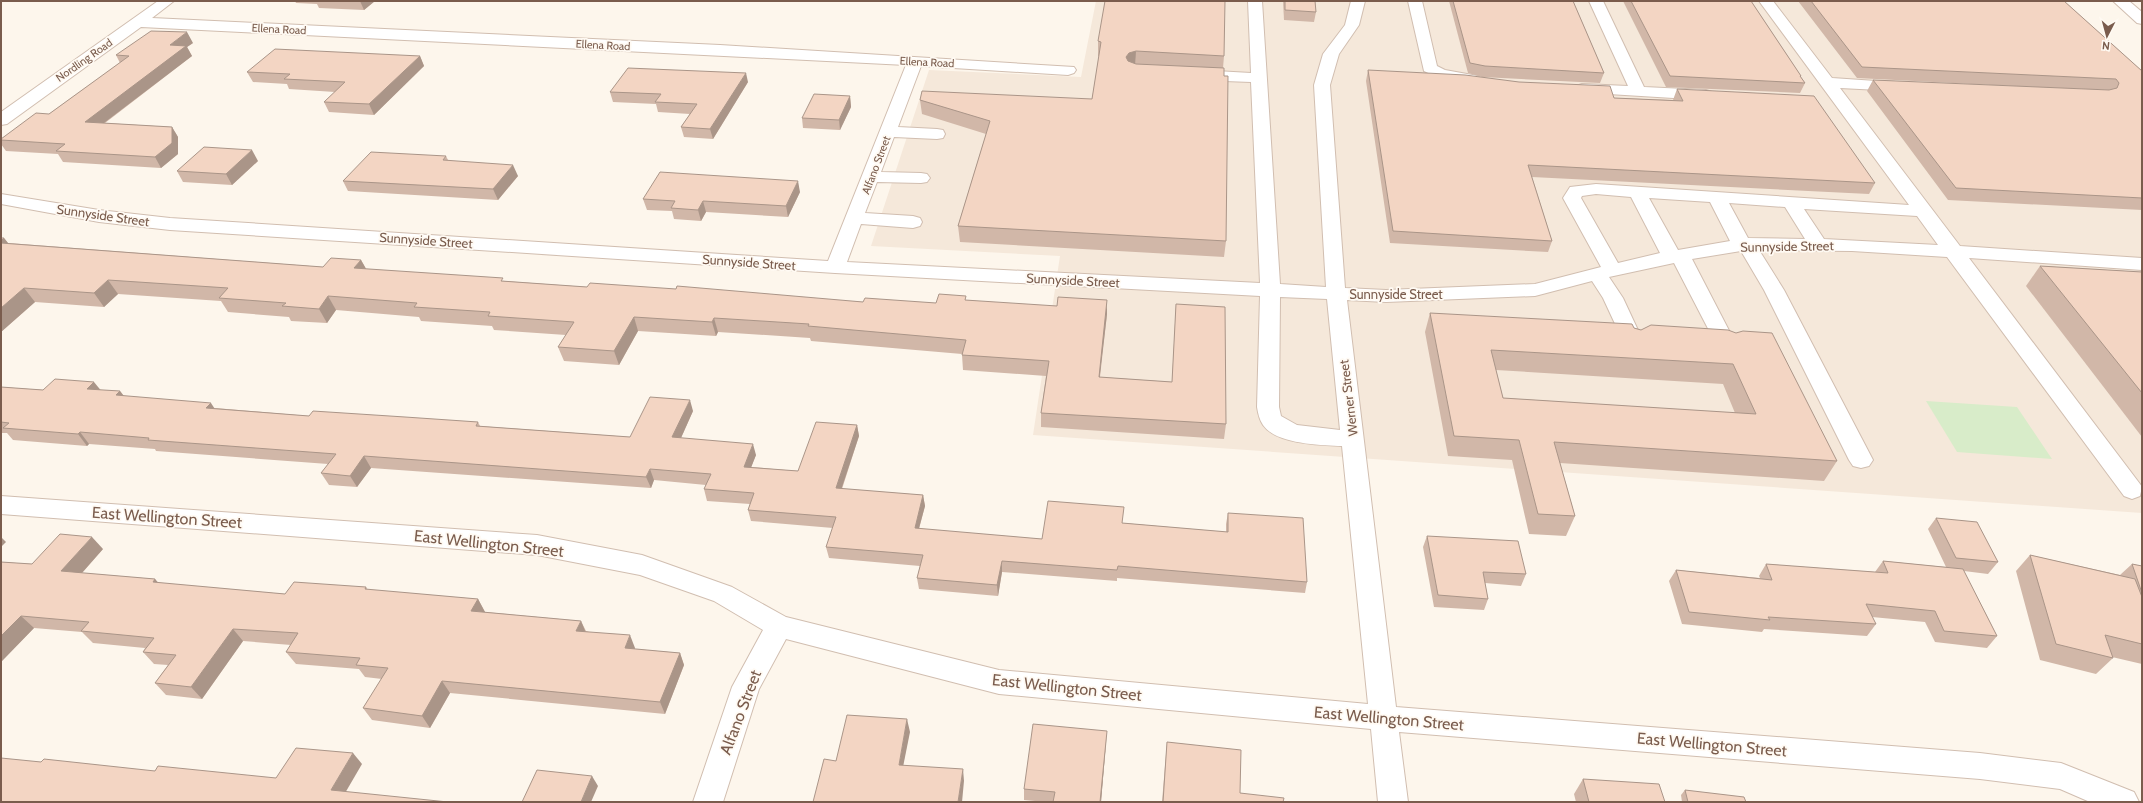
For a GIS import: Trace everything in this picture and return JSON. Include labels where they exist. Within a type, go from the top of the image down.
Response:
[{"type":"street","name":"Nordling Road","points":[[1,120],[167,1]]},
{"type":"street","points":[[1255,1],[1270,291],[1268,407],[1270,419],[1277,426],[1294,433],[1353,439]]},
{"type":"street","name":"Werner Street","points":[[1358,1],[1352,25],[1331,54],[1322,85],[1336,294],[1393,802]]},
{"type":"street","points":[[1416,1],[1430,68],[1441,74],[1486,82]]},
{"type":"street","points":[[1596,1],[1638,92]]},
{"type":"street","points":[[1766,1],[1827,83],[1832,100],[1922,211],[2132,490]]},
{"type":"street","points":[[2120,1],[2142,20]]},
{"type":"street","name":"Ellena Road","points":[[138,22],[1068,70]]},
{"type":"street","name":"Alfano Street","points":[[836,267],[888,132],[911,92],[916,62]]},
{"type":"street","points":[[1181,74],[1259,78]]},
{"type":"street","points":[[1827,83],[1914,87]]},
{"type":"street","points":[[1567,88],[1724,95]]},
{"type":"street","points":[[888,132],[937,134]]},
{"type":"street","points":[[871,176],[921,178]]},
{"type":"street","points":[[1633,341],[1613,298],[1604,272],[1572,198],[1576,191],[1596,190],[1716,196],[1922,211]]},
{"type":"street","points":[[1637,192],[1676,256],[1726,344]]},
{"type":"street","points":[[1716,196],[1744,245],[1774,290],[1861,460]]},
{"type":"street","name":"Sunnyside Street","points":[[1,200],[99,216],[170,224],[836,267],[1386,296],[1535,290],[1604,272],[1676,256],[1744,245],[1818,245],[2142,264]]},
{"type":"street","points":[[1791,202],[1818,245]]},
{"type":"street","points":[[855,218],[913,222]]},
{"type":"street","name":"East Wellington Street","points":[[1,505],[537,545],[642,565],[724,594],[779,626],[999,682],[1384,718],[1980,766],[2062,776],[2124,802]]},
{"type":"street","name":"Alfano Street","points":[[708,802],[746,688],[779,626]]},
{"type":"shaded area","points":[[1096,1],[2058,1],[2142,77],[2142,513],[1033,435],[1060,256],[871,246],[929,70],[1081,77]]},
{"type":"green space","points":[[1926,401],[2017,407],[2052,459],[1957,452]]},
{"type":"building","points":[[1105,1],[1225,1],[1224,56],[1136,51],[1129,53],[1126,57],[1128,61],[1136,64],[1224,68],[1224,76],[1228,76],[1226,241],[958,226],[990,121],[920,100],[922,91],[1092,99],[1101,42],[1098,41]]},
{"type":"building","points":[[1285,1],[1315,1],[1316,12],[1285,10]]},
{"type":"building","points":[[1453,1],[1573,1],[1604,73],[1485,66],[1470,63]]},
{"type":"building","points":[[1631,1],[1751,1],[1805,83],[1670,76]]},
{"type":"building","points":[[1811,1],[2064,1],[2142,71],[2142,198],[1956,188],[1873,80],[2109,90],[2117,88],[2119,83],[2116,79],[1862,67]]},
{"type":"building","points":[[151,31],[187,32],[170,45],[186,46],[85,122],[172,127],[172,143],[155,157],[56,151],[65,144],[1,140],[36,113],[49,114],[129,56],[116,55]]},
{"type":"building","points":[[275,49],[420,56],[369,104],[324,102],[345,82],[284,79],[290,74],[247,72]]},
{"type":"building","points":[[628,68],[746,73],[710,129],[681,127],[697,104],[655,102],[661,94],[610,92]]},
{"type":"building","points":[[1368,70],[1465,75],[1519,82],[1610,86],[1614,98],[1683,101],[1677,89],[1814,96],[1875,183],[1528,165],[1552,241],[1393,231]]},
{"type":"building","points":[[814,94],[850,96],[839,120],[802,118]]},
{"type":"building","points":[[204,147],[252,150],[226,174],[177,171]]},
{"type":"building","points":[[371,152],[446,156],[443,160],[513,165],[493,189],[343,181]]},
{"type":"building","points":[[660,172],[798,181],[786,206],[703,201],[698,210],[671,208],[675,201],[643,199]]},
{"type":"building","points":[[1,243],[323,267],[331,258],[361,260],[354,268],[503,278],[501,281],[587,287],[590,283],[676,289],[677,286],[863,302],[865,298],[936,303],[939,294],[966,296],[965,300],[1057,306],[1058,297],[1107,300],[1099,377],[1172,382],[1176,304],[1225,307],[1226,424],[1041,413],[1049,361],[962,355],[966,340],[808,326],[809,324],[714,318],[712,322],[634,317],[614,351],[558,347],[574,322],[488,316],[490,312],[414,307],[417,303],[328,296],[319,309],[282,306],[286,303],[219,298],[228,288],[108,280],[94,293],[24,288],[1,308]]},
{"type":"building","points":[[2040,266],[2142,272],[2142,393]]},
{"type":"building","points":[[1430,313],[1632,324],[1634,328],[1641,330],[1651,325],[1728,330],[1736,333],[1743,331],[1772,333],[1837,461],[1554,442],[1575,516],[1538,514],[1519,440],[1454,436]],"holes":[[[1491,350],[1733,364],[1756,414],[1503,398]]]},
{"type":"building","points":[[55,379],[94,382],[87,389],[120,391],[116,395],[211,403],[206,408],[309,416],[313,411],[405,417],[478,422],[476,426],[630,437],[650,397],[690,400],[672,437],[753,444],[744,467],[798,471],[816,422],[857,425],[836,488],[923,495],[915,528],[1042,539],[1048,501],[1124,507],[1122,523],[1228,532],[1228,513],[1303,518],[1307,582],[1118,566],[1117,570],[1002,561],[997,585],[917,578],[923,555],[826,547],[836,517],[748,510],[754,493],[704,489],[711,474],[650,469],[646,477],[364,456],[350,476],[321,473],[336,454],[148,440],[149,438],[80,432],[78,434],[3,428],[9,423],[1,422],[1,387],[43,390]]},
{"type":"building","points":[[1936,518],[1977,522],[1998,562],[1956,558]]},
{"type":"building","points":[[60,534],[92,537],[61,571],[155,579],[153,582],[285,594],[294,582],[366,587],[365,589],[478,599],[471,611],[581,621],[576,631],[630,635],[625,648],[680,653],[660,702],[442,681],[422,716],[363,708],[388,668],[356,665],[360,658],[286,652],[298,633],[233,629],[191,687],[155,683],[176,655],[143,652],[154,638],[81,631],[89,622],[21,616],[1,636],[1,562],[32,564]]},
{"type":"building","points":[[1427,536],[1518,541],[1526,574],[1483,572],[1488,599],[1438,595]]},
{"type":"building","points":[[2030,555],[2135,579],[2142,597],[2142,644],[2105,635],[2113,658],[2056,644]]},
{"type":"building","points":[[1883,561],[1963,569],[1997,636],[1944,631],[1935,611],[1866,604],[1876,624],[1768,617],[1770,620],[1689,612],[1676,570],[1772,580],[1766,564],[1888,573]]},
{"type":"building","points":[[2132,564],[2142,566],[2142,593]]},
{"type":"building","points":[[847,715],[907,719],[899,765],[963,769],[958,802],[813,802],[824,759],[836,761]]},
{"type":"building","points":[[1033,724],[1107,731],[1100,802],[1053,802],[1055,792],[1024,789]]},
{"type":"building","points":[[1167,742],[1241,750],[1240,793],[1284,798],[1283,802],[1163,802]]},
{"type":"building","points":[[296,748],[353,753],[331,790],[448,802],[1,802],[1,758],[41,762],[44,759],[155,771],[158,766],[276,778]]},
{"type":"building","points":[[537,770],[592,776],[581,802],[522,802]]},
{"type":"building","points":[[1583,779],[1659,784],[1665,802],[1589,802]]},
{"type":"building","points":[[1685,790],[1744,797],[1746,802],[1688,802]]}]
